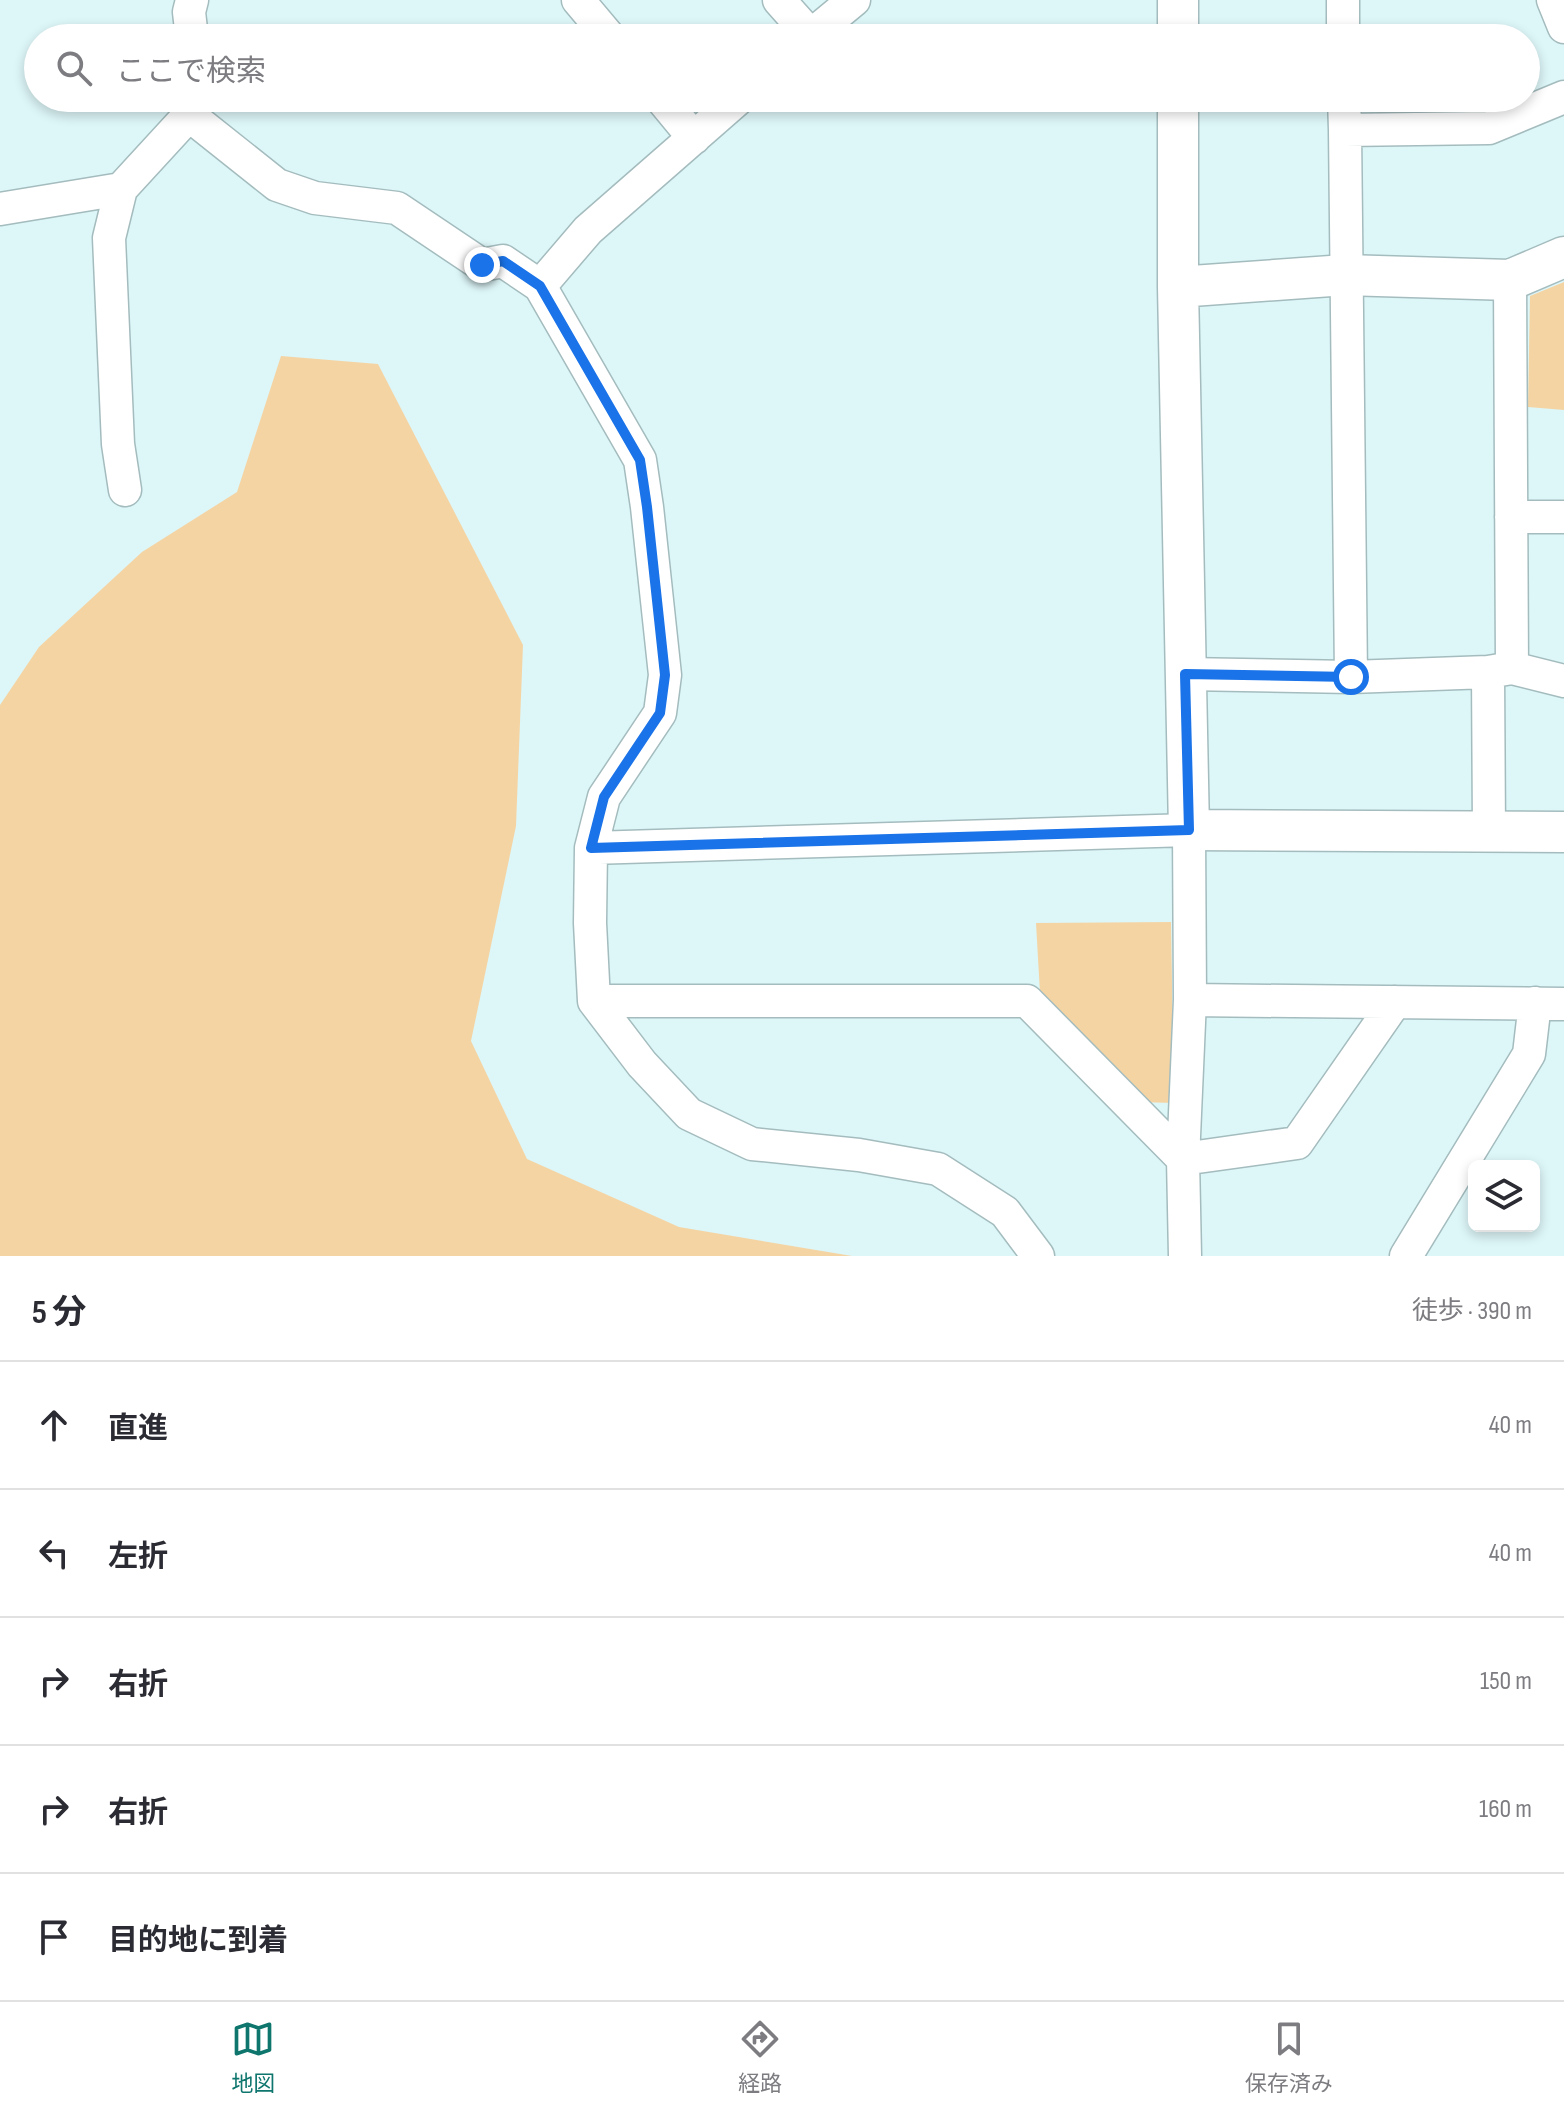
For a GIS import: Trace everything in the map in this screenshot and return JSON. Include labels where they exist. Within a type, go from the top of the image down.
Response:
[{"type":"street","points":[[190,24],[192,0]]},
{"type":"street","points":[[578,0],[598,24]]},
{"type":"street","points":[[779,0],[799,24]]},
{"type":"street","points":[[825,24],[854,0]]},
{"type":"street","points":[[1178,0],[1178,24]]},
{"type":"street","points":[[1343,0],[1343,24]]},
{"type":"street","points":[[1553,0],[1564,27]]},
{"type":"street","points":[[1540,107],[1564,97]]},
{"type":"street","points":[[125,490],[118,444],[109,238],[121,189],[189,112]]},
{"type":"street","points":[[198,112],[277,185],[315,198],[397,208],[482,265],[503,261],[540,286],[640,460],[665,675],[660,713],[604,797],[591,848],[590,923],[594,1001],[642,1064],[689,1114],[752,1144],[859,1155],[938,1169],[1005,1212],[1038,1256]]},
{"type":"street","points":[[673,112],[694,138]]},
{"type":"street","points":[[540,286],[588,230],[723,112]]},
{"type":"street","points":[[1178,112],[1178,287],[1189,830],[1190,1000],[1183,1159],[1185,1256]]},
{"type":"street","points":[[1344,112],[1351,677]]},
{"type":"street","points":[[1345,130],[1489,128],[1528,112]]},
{"type":"street","points":[[0,209],[121,189]]},
{"type":"street","points":[[1178,287],[1345,275],[1510,280],[1564,257]]},
{"type":"street","points":[[1489,832],[1511,517],[1510,280]]},
{"type":"street","points":[[1511,517],[1564,517]]},
{"type":"street","points":[[1185,674],[1351,677],[1500,670],[1564,681]]},
{"type":"street","points":[[591,848],[1189,830],[1564,832]]},
{"type":"street","points":[[1190,1000],[1549,1004],[1529,1054],[1406,1256]]},
{"type":"street","points":[[594,1001],[1027,1001],[1183,1159]]},
{"type":"street","points":[[1183,1159],[1297,1143],[1395,1002]]},
{"type":"shaded area","points":[[1564,282],[1564,410],[1528,407],[1530,296]]},
{"type":"shaded area","points":[[281,356],[378,364],[523,645],[516,826],[471,1041],[527,1159],[679,1227],[852,1256],[0,1256],[0,705],[39,647],[142,552],[237,492]]},
{"type":"shaded area","points":[[1171,922],[1174,1103],[1137,1102],[1040,993],[1036,923]]},
{"type":"route","points":[[482,265],[503,261],[540,286],[640,460],[665,675],[660,713],[604,797],[591,848],[1189,830],[1185,674],[1351,677]]}]
